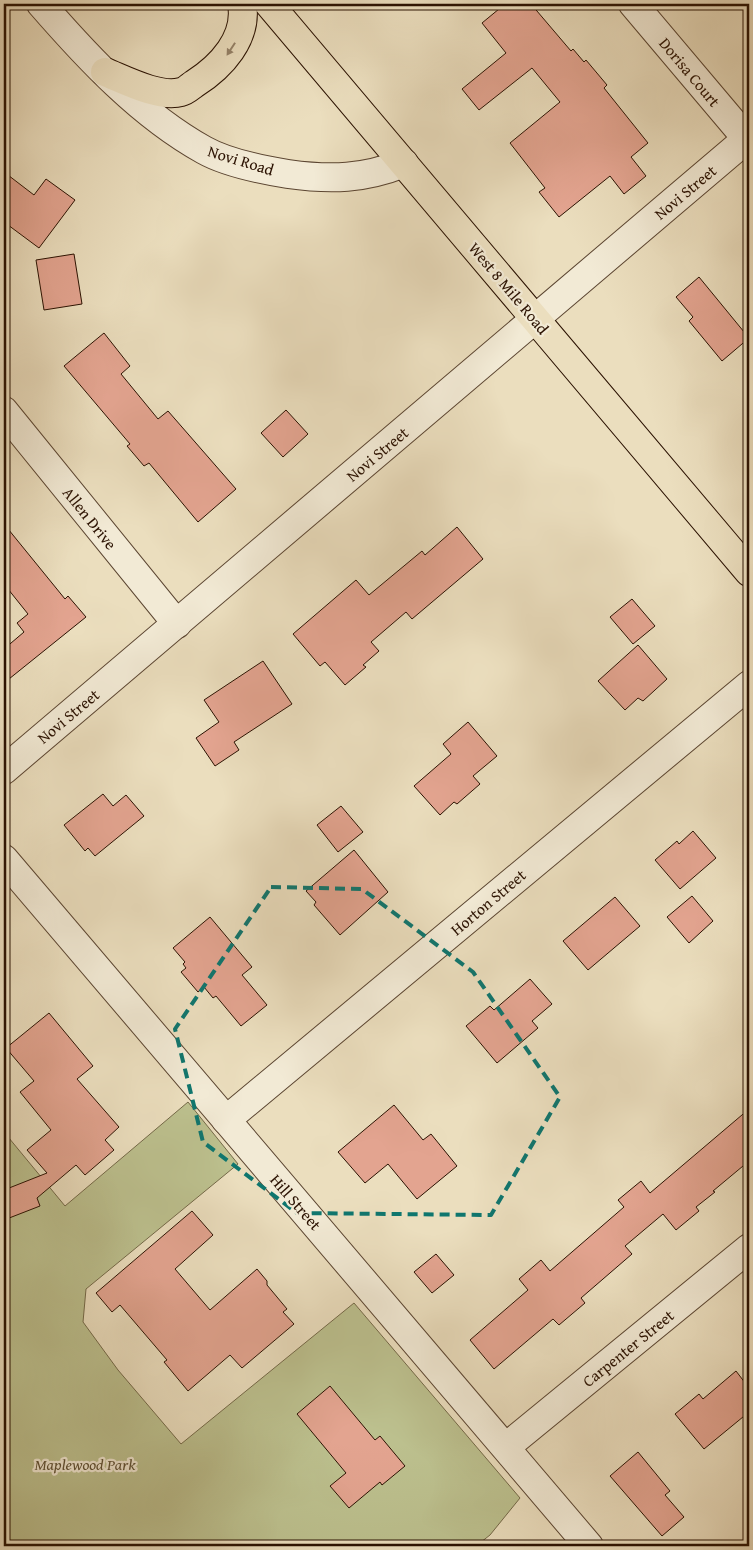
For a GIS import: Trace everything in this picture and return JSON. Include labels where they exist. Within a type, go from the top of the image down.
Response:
[{"type":"main road","points":[[105,72],[148,90],[181,92],[210,74],[233,49],[244,16],[242,4]]},
{"type":"main road","name":"West 8 Mile Road","points":[[269,4],[749,572]]},
{"type":"street","name":"Novi Road","points":[[41,4],[105,72],[166,126],[206,152],[261,170],[337,179],[383,171],[404,163]]},
{"type":"street","name":"Dorisa Court","points":[[633,4],[748,138]]},
{"type":"street","name":"Novi Street","points":[[4,770],[748,138]]},
{"type":"street","name":"Allen Drive","points":[[4,411],[177,624]]},
{"type":"street","name":"Horton Street","points":[[226,1120],[749,685]]},
{"type":"street","name":"Hill Street","points":[[4,859],[589,1546]]},
{"type":"street","name":"Carpenter Street","points":[[506,1447],[749,1248]]},
{"type":"highlighted area","points":[[271,887],[362,889],[473,972],[560,1097],[491,1215],[297,1213],[203,1142],[175,1029]]},
{"type":"green space","name":"Maplewood Park","points":[[188,1102],[238,1164],[86,1289],[83,1322],[118,1370],[181,1444],[354,1303],[520,1498],[490,1535],[476,1546],[4,1546],[4,1132],[65,1206]]},
{"type":"building","points":[[505,4],[531,4],[571,51],[573,49],[584,62],[586,60],[607,85],[604,88],[648,143],[631,157],[646,176],[624,194],[610,176],[559,217],[539,192],[545,188],[510,143],[560,102],[532,68],[479,110],[462,89],[506,53],[482,23]]},
{"type":"building","points":[[4,172],[34,195],[46,179],[75,200],[39,248],[4,222]]},
{"type":"building","points":[[74,254],[82,304],[44,310],[36,260]]},
{"type":"building","points":[[699,277],[749,338],[722,361],[689,321],[693,317],[676,297]]},
{"type":"building","points":[[104,333],[130,366],[121,374],[158,419],[168,411],[236,489],[198,522],[149,463],[144,466],[127,446],[130,444],[64,366]]},
{"type":"building","points":[[286,410],[308,434],[283,457],[261,433]]},
{"type":"building","points":[[4,524],[65,599],[68,596],[86,617],[4,683],[4,649],[24,632],[17,623],[28,614],[4,584]]},
{"type":"building","points":[[457,527],[483,559],[412,619],[406,612],[371,642],[379,651],[363,665],[366,667],[345,685],[325,662],[320,666],[293,634],[356,580],[369,595],[422,551],[425,555]]},
{"type":"building","points":[[632,599],[655,626],[633,644],[610,617]]},
{"type":"building","points":[[638,645],[667,679],[643,701],[638,698],[625,710],[598,681]]},
{"type":"building","points":[[263,661],[292,704],[234,742],[239,750],[215,766],[196,738],[219,722],[204,700]]},
{"type":"building","points":[[468,722],[497,756],[473,776],[480,784],[457,804],[454,802],[440,815],[414,786],[451,754],[443,744]]},
{"type":"building","points":[[103,794],[113,806],[126,795],[144,816],[95,856],[88,848],[85,851],[64,825]]},
{"type":"building","points":[[341,806],[363,832],[338,852],[317,825]]},
{"type":"building","points":[[693,831],[716,858],[680,889],[655,860],[677,841],[679,844]]},
{"type":"building","points":[[354,850],[388,892],[340,935],[314,905],[316,902],[306,891]]},
{"type":"building","points":[[692,896],[713,921],[689,943],[667,917]]},
{"type":"building","points":[[615,897],[640,926],[588,970],[563,941]]},
{"type":"building","points":[[210,917],[252,967],[242,975],[267,1005],[241,1026],[216,996],[213,998],[204,987],[198,992],[181,972],[186,968],[183,964],[185,962],[173,948]]},
{"type":"building","points":[[530,979],[552,1004],[532,1021],[538,1028],[497,1063],[466,1026],[490,1006],[494,1010]]},
{"type":"building","points":[[49,1013],[93,1066],[77,1079],[119,1127],[105,1140],[114,1150],[85,1175],[76,1165],[37,1198],[40,1206],[4,1220],[4,1190],[47,1173],[27,1150],[51,1130],[20,1092],[34,1081],[6,1048]]},
{"type":"building","points":[[394,1105],[423,1140],[431,1134],[457,1166],[417,1199],[388,1164],[365,1183],[338,1152]]},
{"type":"building","points":[[749,1109],[749,1161],[696,1207],[699,1211],[676,1230],[663,1214],[625,1246],[632,1254],[581,1298],[585,1303],[559,1325],[553,1319],[494,1369],[470,1340],[528,1290],[519,1279],[541,1260],[550,1271],[624,1207],[618,1200],[641,1181],[650,1193]]},
{"type":"building","points":[[192,1211],[213,1235],[175,1269],[210,1310],[257,1269],[267,1281],[267,1285],[287,1309],[283,1312],[294,1324],[242,1368],[230,1355],[188,1391],[164,1362],[167,1360],[120,1305],[112,1312],[96,1293]]},
{"type":"building","points":[[436,1254],[454,1275],[432,1293],[414,1272]]},
{"type":"building","points":[[736,1371],[749,1388],[749,1412],[704,1449],[675,1414],[699,1394],[703,1399]]},
{"type":"building","points":[[330,1386],[375,1440],[380,1436],[405,1466],[382,1485],[380,1482],[349,1508],[330,1486],[346,1473],[297,1414]]},
{"type":"building","points":[[638,1452],[670,1491],[665,1495],[684,1517],[662,1536],[610,1476]]}]
